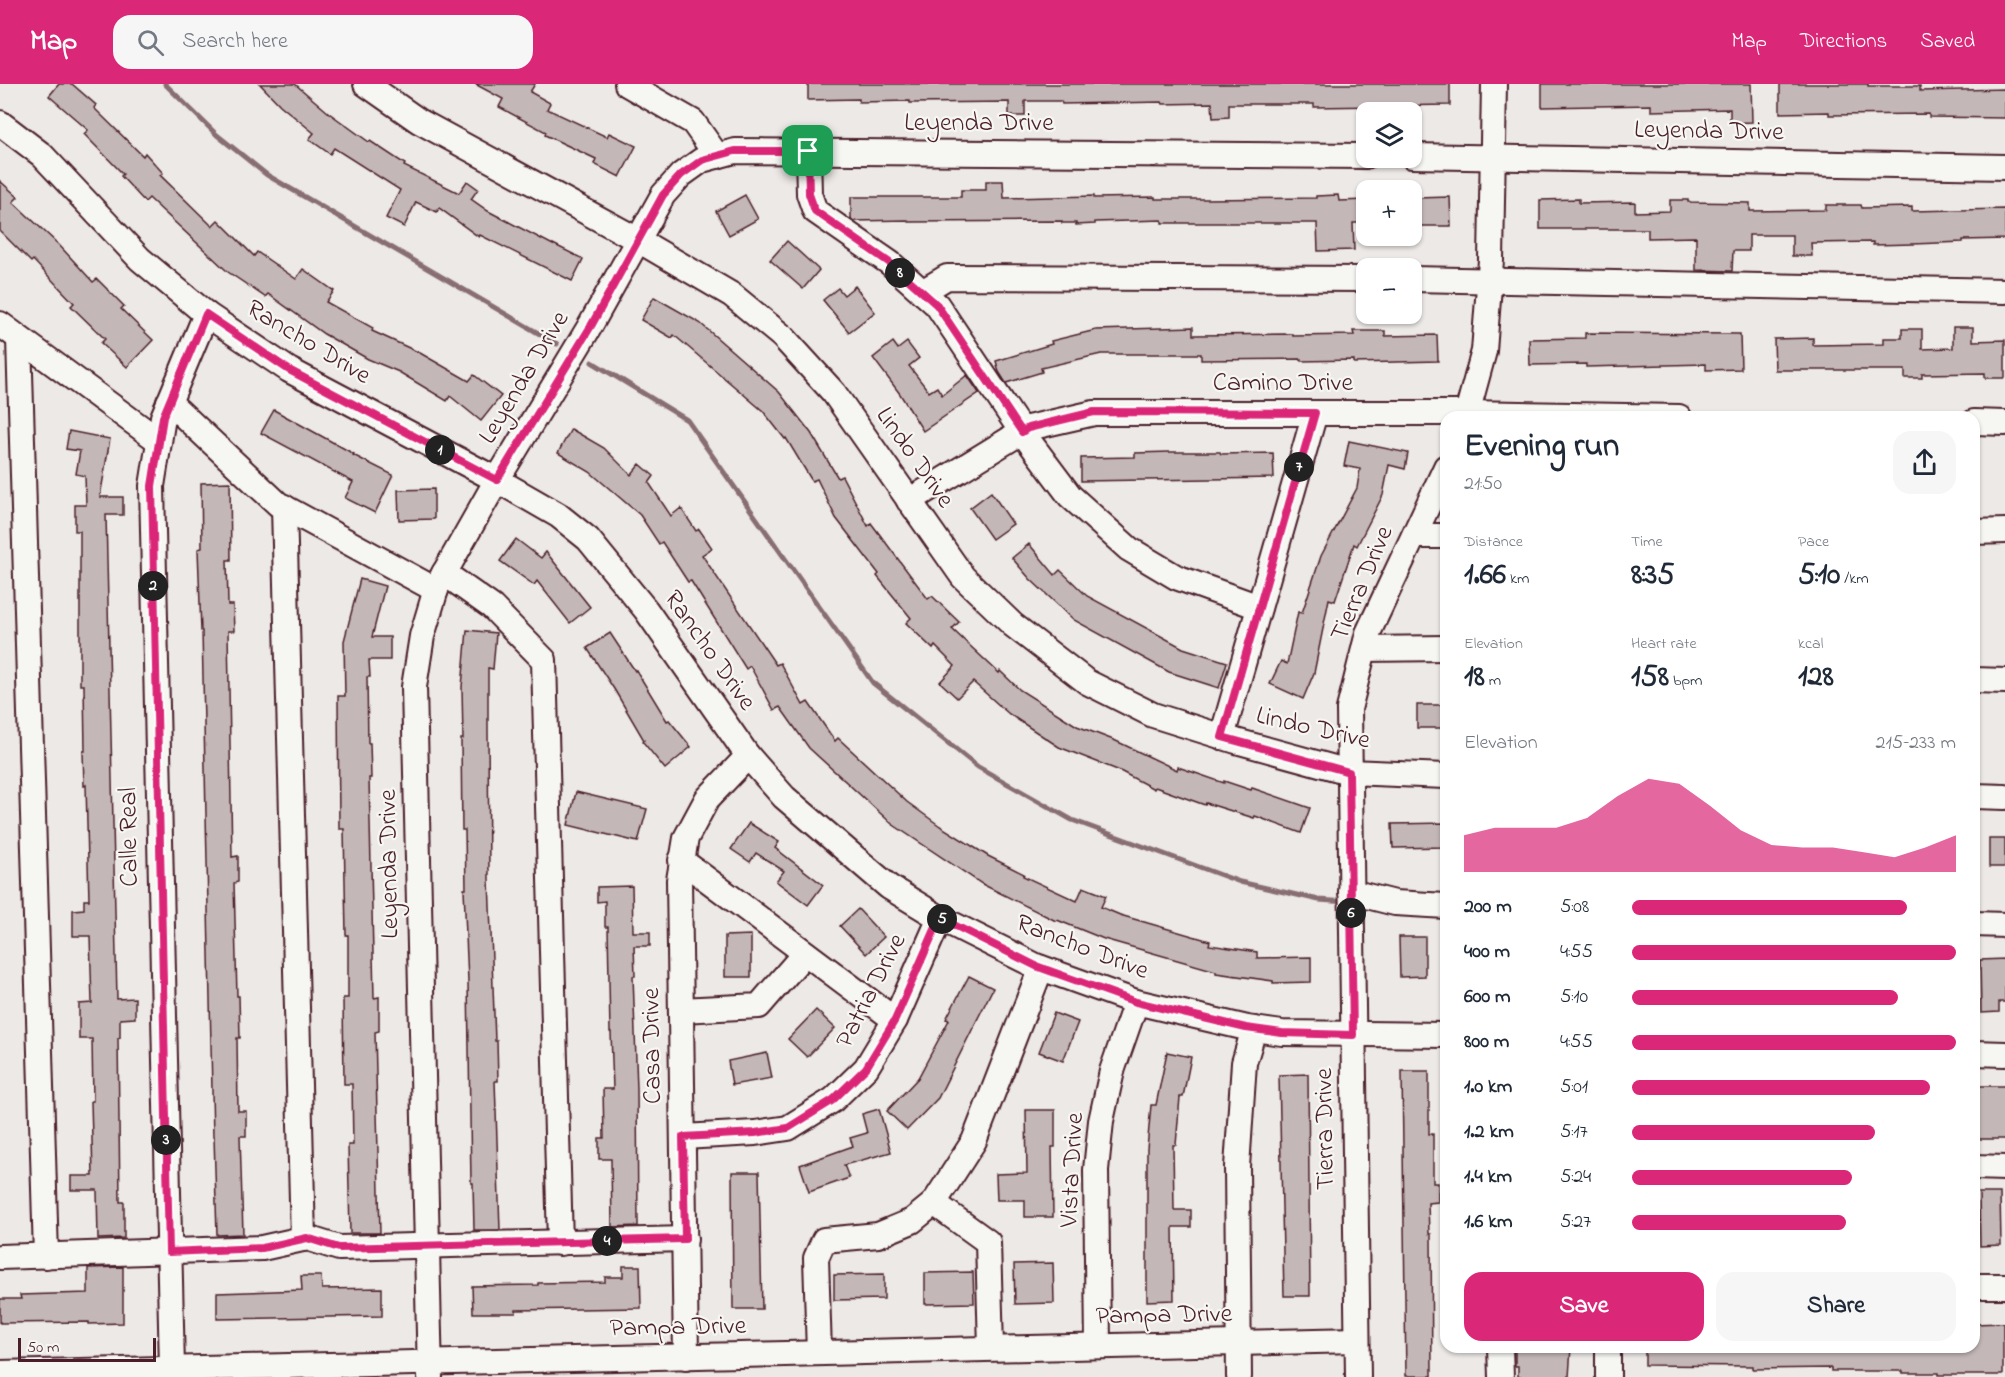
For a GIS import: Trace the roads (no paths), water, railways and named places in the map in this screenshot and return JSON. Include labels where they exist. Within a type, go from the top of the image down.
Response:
[{"type":"street","name":"Lindo Drive","points":[[366,84],[419,121],[638,240],[732,295],[783,337],[834,393],[963,577],[1013,625],[1087,682],[1153,716],[1349,772],[1440,776]]},
{"type":"street","points":[[627,84],[693,122],[717,156]]},
{"type":"street","points":[[1468,411],[1484,351],[1490,279],[1494,84]]},
{"type":"street","name":"Rancho Drive","points":[[0,123],[42,155],[140,259],[206,314],[289,370],[497,480],[558,515],[588,539],[646,610],[748,756],[784,797],[889,887],[940,918],[1041,968],[1136,1002],[1254,1029],[1282,1033],[1440,1035]]},
{"type":"street","name":"Leyenda Drive","points":[[430,1369],[414,687],[422,636],[440,582],[497,480],[591,326],[663,195],[681,175],[702,160],[735,151],[1356,156]]},
{"type":"street","points":[[808,151],[809,194],[815,211],[890,263],[937,305],[1022,432],[1070,496],[1129,549],[1176,577],[1259,607]]},
{"type":"street","name":"Leyenda Drive","points":[[1422,156],[2005,167]]},
{"type":"street","points":[[922,292],[947,277],[1356,279]]},
{"type":"street","points":[[1422,279],[2005,291]]},
{"type":"street","name":"Calle Real","points":[[172,1369],[152,486],[163,417],[206,314]]},
{"type":"street","points":[[0,324],[159,441]]},
{"type":"street","points":[[20,339],[46,1256]]},
{"type":"street","points":[[169,402],[278,504],[492,607],[544,660],[560,1243]]},
{"type":"street","name":"Camino Drive","points":[[909,501],[1028,428],[1094,412],[1440,415]]},
{"type":"street","points":[[1222,737],[1315,413]]},
{"type":"street","points":[[1980,422],[2005,423]]},
{"type":"street","name":"Tierra Drive","points":[[1358,1377],[1349,709],[1368,633],[1440,480]]},
{"type":"street","points":[[284,507],[303,1239]]},
{"type":"street","points":[[1980,532],[2005,531]]},
{"type":"street","points":[[1414,536],[1440,536]]},
{"type":"street","points":[[1364,648],[1440,648]]},
{"type":"street","points":[[1980,680],[2005,681]]},
{"type":"street","name":"Casa Drive","points":[[686,1357],[679,880],[681,860],[686,837],[707,799],[748,756]]},
{"type":"street","points":[[1980,796],[2005,797]]},
{"type":"street","points":[[681,860],[895,1020]]},
{"type":"street","points":[[1351,892],[1395,903],[1440,906]]},
{"type":"street","name":"Patria Drive","points":[[683,1137],[755,1133],[788,1128],[833,1100],[866,1068],[895,1020],[940,918]]},
{"type":"street","points":[[1980,924],[2005,925]]},
{"type":"street","points":[[681,1010],[759,1006],[805,953]]},
{"type":"street","points":[[819,1353],[816,1258],[824,1240],[878,1235],[912,1221],[934,1203],[974,1141],[1041,968]]},
{"type":"street","name":"Vista Drive","points":[[1098,1346],[1096,1170],[1101,1121],[1113,1071],[1136,1002]]},
{"type":"street","points":[[1239,1377],[1237,1167],[1244,1063],[1254,1029]]},
{"type":"street","points":[[1980,1053],[2005,1054]]},
{"type":"street","points":[[1980,1167],[2005,1168]]},
{"type":"street","points":[[934,1203],[988,1242],[991,1348]]},
{"type":"street","points":[[0,1257],[262,1248],[307,1238],[339,1248],[685,1239]]},
{"type":"street","points":[[1980,1286],[2005,1287]]},
{"type":"street","name":"Pampa Drive","points":[[0,1373],[172,1369],[430,1369],[686,1357],[1357,1340]]},
{"type":"street","points":[[1500,1353],[1501,1377]]},
{"type":"street","points":[[1608,1353],[1608,1377]]},
{"type":"waterway","points":[[165,84],[217,135],[267,175],[557,344]]},
{"type":"waterway","points":[[592,362],[687,420],[873,683],[978,767],[1072,820],[1240,882],[1319,900],[1346,902]]}]
